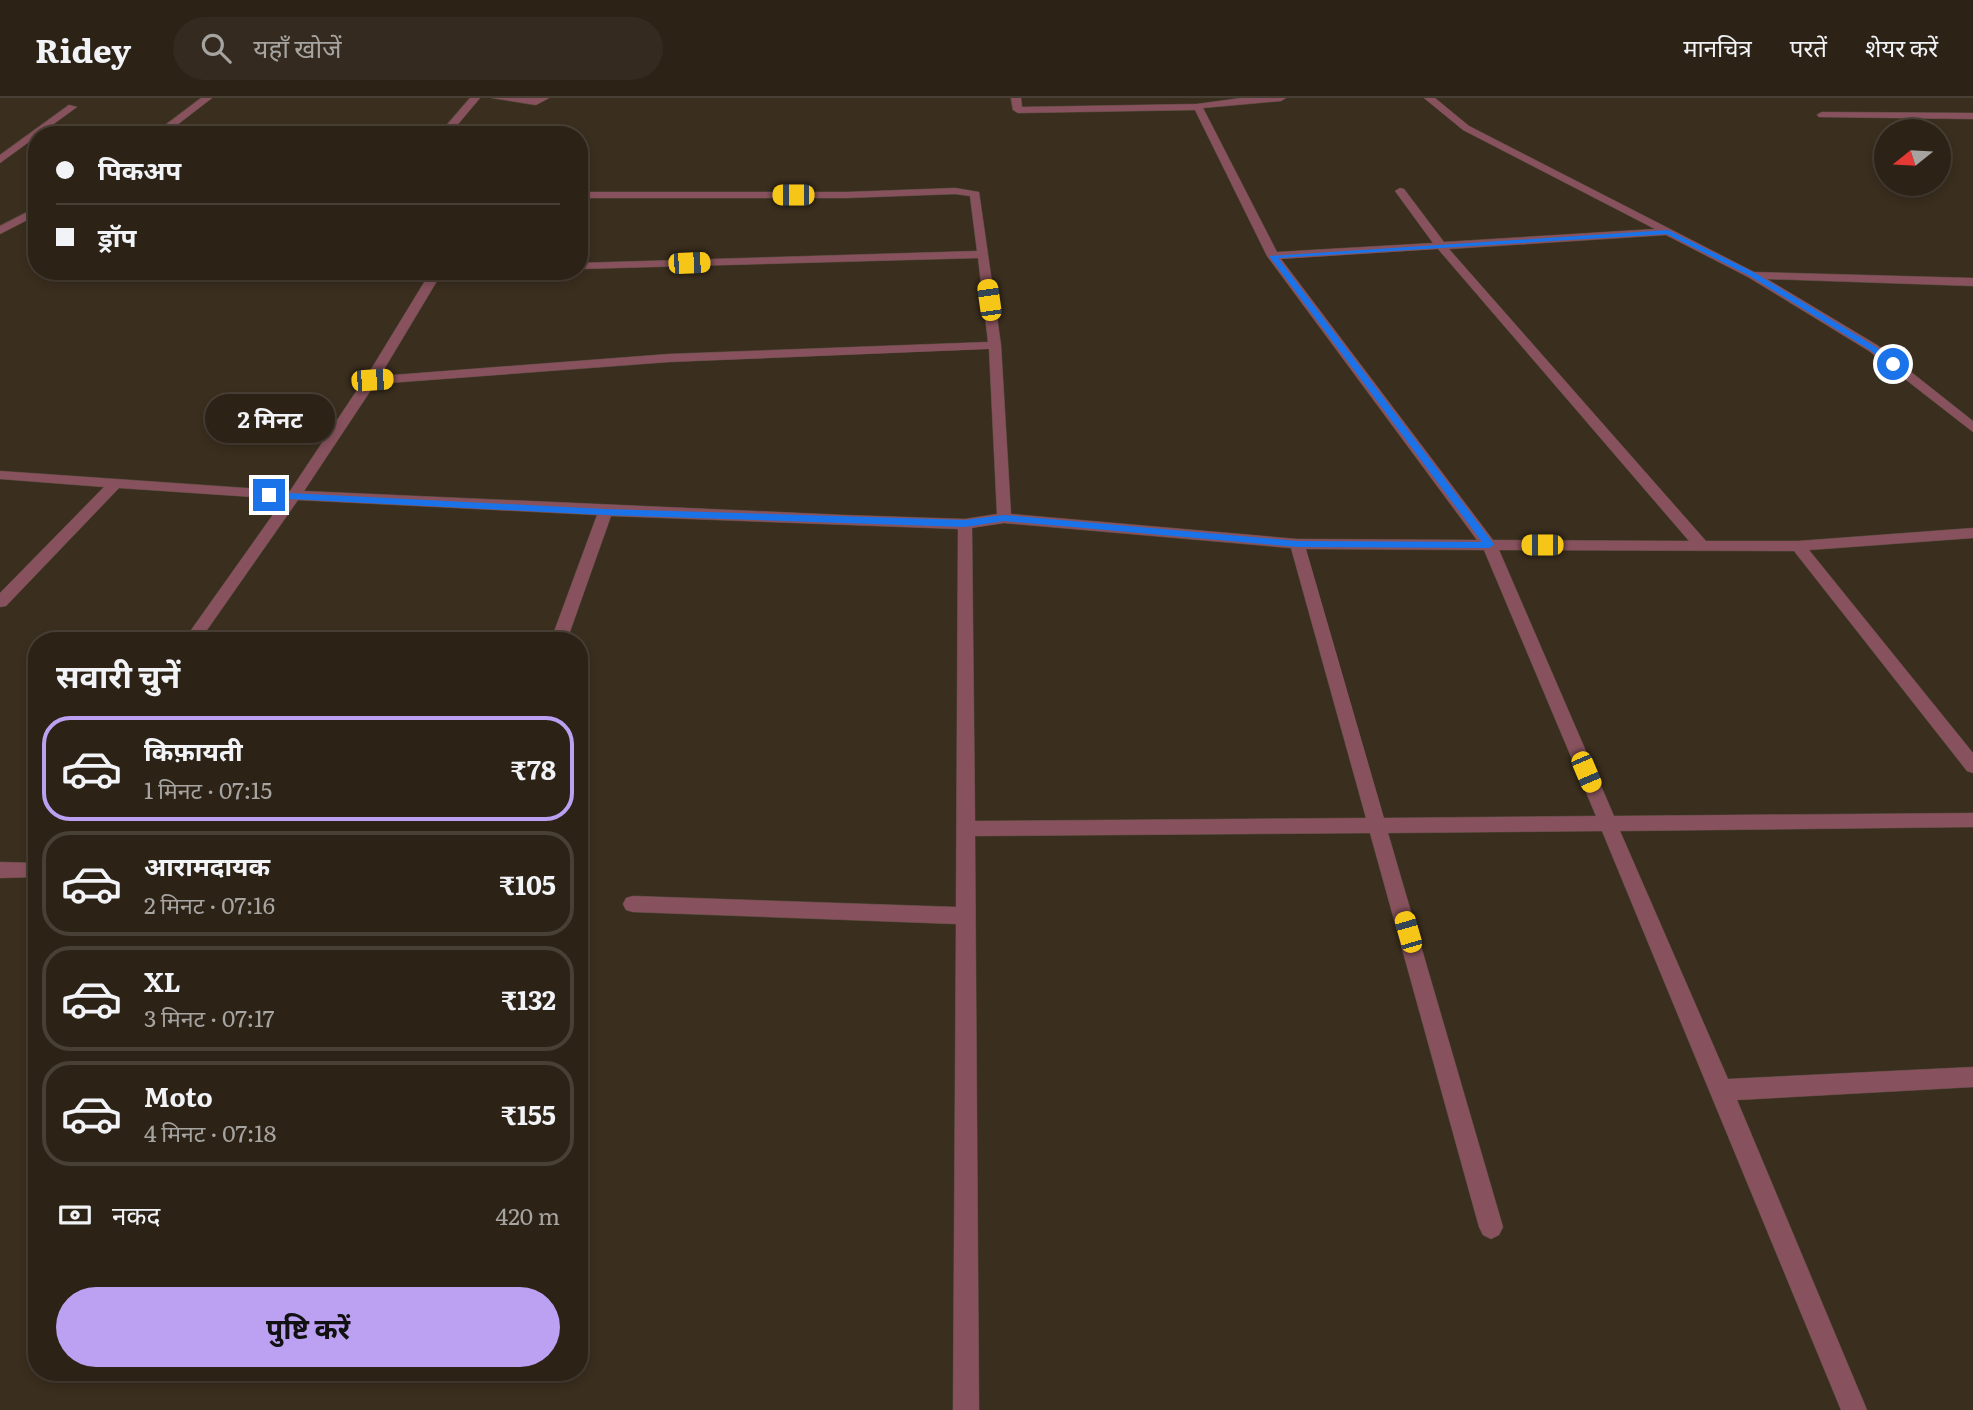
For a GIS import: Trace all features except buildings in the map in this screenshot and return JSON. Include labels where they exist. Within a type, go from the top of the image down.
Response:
[{"type":"street","points":[[169,126],[207,98]]},
{"type":"street","points":[[451,126],[475,98]]},
{"type":"street","points":[[497,98],[536,102],[544,98]]},
{"type":"street","points":[[1016,98],[1018,110],[1198,107],[1209,100],[1281,98]]},
{"type":"street","points":[[1109,98],[1115,108]]},
{"type":"street","points":[[1429,98],[1466,128],[1752,275],[1873,348],[1973,428]]},
{"type":"street","points":[[46,126],[72,107]]},
{"type":"street","points":[[1198,107],[1273,256],[1489,545],[1722,1090],[1854,1410]]},
{"type":"street","points":[[1822,115],[1973,116]]},
{"type":"street","points":[[0,160],[28,139]]},
{"type":"street","points":[[588,195],[847,195],[956,191],[975,194],[995,345],[1004,518]]},
{"type":"street","points":[[1399,191],[1441,246],[1702,546]]},
{"type":"street","points":[[0,231],[28,215]]},
{"type":"street","points":[[1273,256],[1668,232]]},
{"type":"street","points":[[588,266],[982,254]]},
{"type":"street","points":[[1752,275],[1973,282]]},
{"type":"street","points":[[198,632],[295,497],[372,380],[432,280]]},
{"type":"street","points":[[372,380],[669,358],[995,345]]},
{"type":"street","points":[[0,475],[295,497],[605,512],[965,524],[1004,518],[1297,544],[1798,546],[1973,533]]},
{"type":"street","points":[[0,602],[115,484]]},
{"type":"street","points":[[562,632],[605,512]]},
{"type":"street","points":[[965,524],[966,1410]]},
{"type":"street","points":[[1297,544],[1491,1227]]},
{"type":"street","points":[[1798,546],[1973,766]]},
{"type":"street","points":[[964,829],[1973,820]]},
{"type":"street","points":[[0,870],[28,870]]},
{"type":"street","points":[[633,904],[965,916]]},
{"type":"street","points":[[1722,1090],[1973,1077]]},
{"type":"route","points":[[269,495],[605,512],[965,524],[1004,518],[1297,544],[1489,545],[1273,256],[1668,232],[1752,275],[1873,348],[1893,364]]}]
